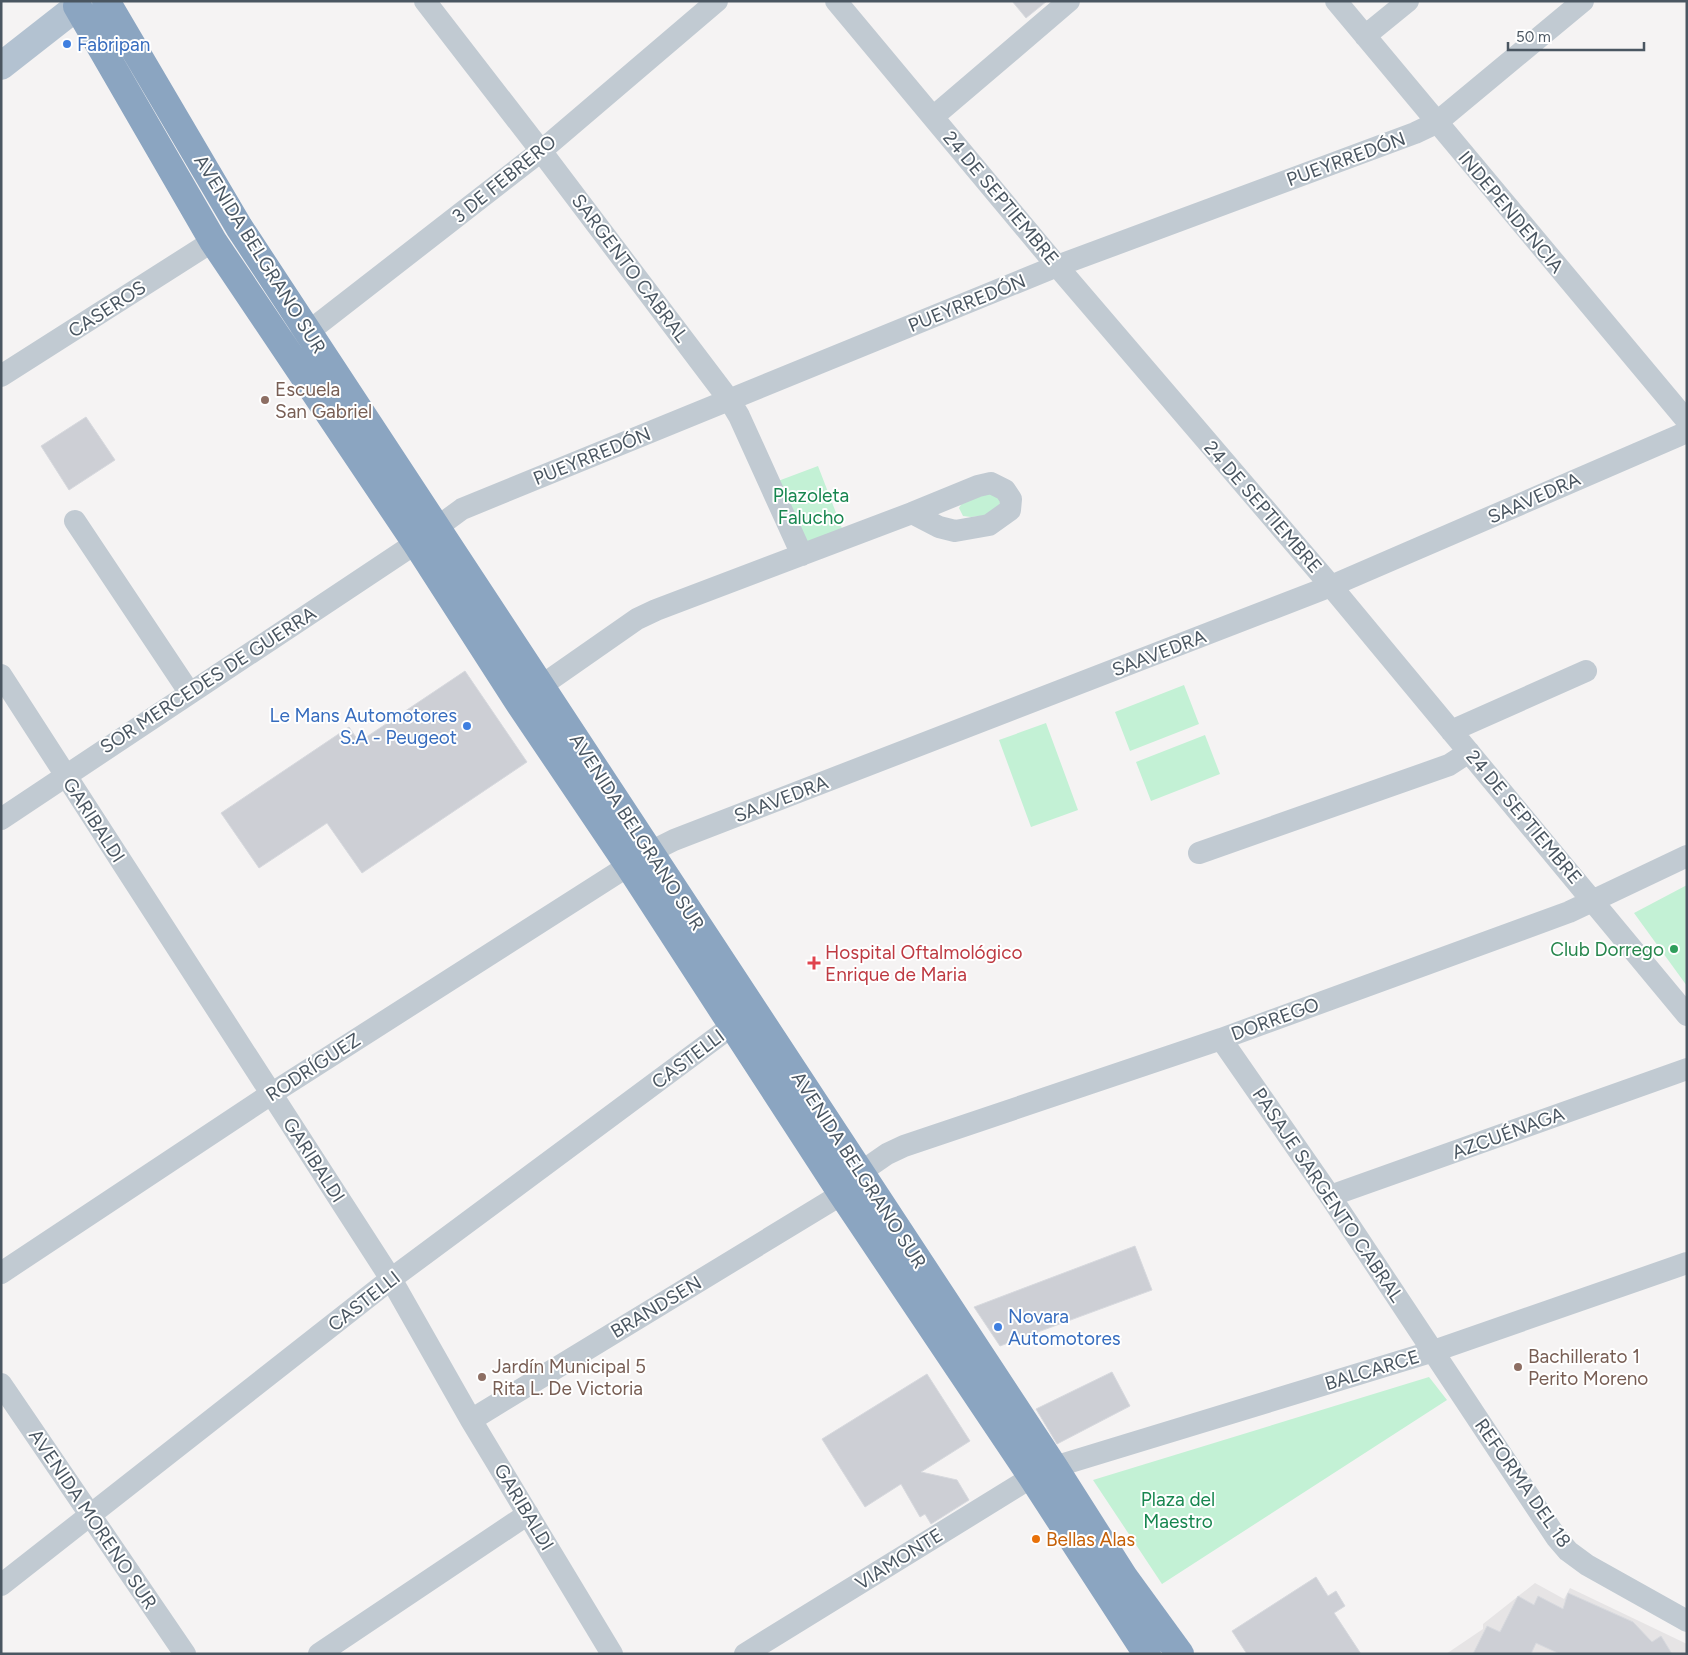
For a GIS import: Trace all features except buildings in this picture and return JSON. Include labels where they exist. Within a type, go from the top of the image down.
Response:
[{"type":"highway","name":"AVENIDA BELGRANO SUR","points":[[106,1],[239,226],[541,686],[640,859],[732,1026],[842,1194],[1043,1472],[1180,1654]]},
{"type":"highway","name":"AVENIDA BELGRANO SUR","points":[[79,3],[213,241],[416,543],[522,708],[640,859],[861,1172],[1043,1472],[1147,1654]]},
{"type":"main road","points":[[1,66],[79,3]]},
{"type":"street","name":"SARGENTO CABRAL","points":[[425,1],[541,150],[730,401],[739,416],[802,555]]},
{"type":"street","name":"3 DE FEBRERO","points":[[285,350],[541,150],[717,1]]},
{"type":"street","name":"24 DE SEPTIEMBRE","points":[[836,1],[1057,266],[1331,586],[1687,1015]]},
{"type":"street","points":[[933,117],[1069,1]]},
{"type":"street","name":"INDEPENDENCIA","points":[[1336,1],[1436,123],[1687,421]]},
{"type":"street","points":[[1365,36],[1408,1]]},
{"type":"street","name":"PUEYRREDÓN","points":[[416,543],[462,509],[1057,266],[1415,133],[1436,123],[1583,1]]},
{"type":"street","name":"CASEROS","points":[[1,376],[213,241]]},
{"type":"street","name":"SAAVEDRA","points":[[640,859],[674,840],[1331,586],[1687,432]]},
{"type":"street","points":[[541,686],[637,619],[656,610],[912,513]]},
{"type":"street","points":[[75,521],[189,692]]},
{"type":"street","name":"SOR MERCEDES DE GUERRA","points":[[1,819],[189,692],[416,543]]},
{"type":"street","points":[[1451,731],[1586,671]]},
{"type":"street","name":"GARIBALDI","points":[[1,675],[391,1279],[470,1420],[612,1654]]},
{"type":"street","points":[[1200,852],[1449,765],[1469,752]]},
{"type":"street","name":"DORREGO","points":[[861,1172],[904,1146],[1221,1039],[1560,916],[1687,856]]},
{"type":"street","name":"RODRÍGUEZ","points":[[1,1273],[271,1094],[640,859]]},
{"type":"street","name":"CASTELLI","points":[[1,1585],[391,1279],[732,1026]]},
{"type":"street","name":"PASAJE SARGENTO CABRAL","points":[[1221,1039],[1330,1196],[1434,1352]]},
{"type":"street","name":"AZCUÉNAGA","points":[[1330,1196],[1687,1069]]},
{"type":"street","name":"BRANDSEN","points":[[470,1420],[842,1194]]},
{"type":"street","name":"BALCARCE","points":[[1043,1472],[1434,1352],[1687,1263]]},
{"type":"street","name":"REFORMA DEL 18","points":[[1434,1352],[1556,1537],[1568,1551],[1586,1565],[1687,1621]]},
{"type":"street","name":"AVENIDA MORENO SUR","points":[[1,1384],[185,1654]]},
{"type":"street","name":"VIAMONTE","points":[[745,1654],[1043,1472]]},
{"type":"street","points":[[319,1654],[528,1514]]},
{"type":"shaded area","points":[[1535,1583],[1564,1599],[1570,1588],[1687,1644],[1687,1654],[1446,1654],[1483,1629],[1483,1624]]},
{"type":"green space","name":"Plazoleta Falucho","points":[[818,466],[843,531],[804,546],[778,481]]},
{"type":"green space","points":[[993,493],[1001,498],[997,514],[963,516],[959,508],[965,498]]},
{"type":"green space","points":[[1184,685],[1199,724],[1130,751],[1115,712]]},
{"type":"green space","points":[[1046,723],[1078,810],[1031,827],[999,740]]},
{"type":"green space","points":[[1205,735],[1220,774],[1151,801],[1136,762]]},
{"type":"green space","name":"Club Dorrego","points":[[1687,885],[1687,986],[1634,913]]},
{"type":"green space","name":"Plaza del Maestro","points":[[1429,1377],[1447,1400],[1162,1584],[1093,1480]]},
{"type":"place","name":"Fabripan","points":[[67,44]]},
{"type":"place","name":"Escuela San Gabriel","points":[[265,400]]},
{"type":"place","name":"Le Mans Automotores S.A - Peugeot","points":[[467,726]]},
{"type":"place","name":"Club Dorrego","points":[[1674,949]]},
{"type":"place","name":"Hospital Oftalmológico Enrique de Maria","points":[[814,963]]},
{"type":"place","name":"Novara Automotores","points":[[998,1327]]},
{"type":"place","name":"Bachillerato 1 Perito Moreno","points":[[1518,1367]]},
{"type":"place","name":"Jardín Municipal 5 Rita L. De Victoria","points":[[482,1377]]},
{"type":"place","name":"Bellas Alas","points":[[1036,1539]]}]
